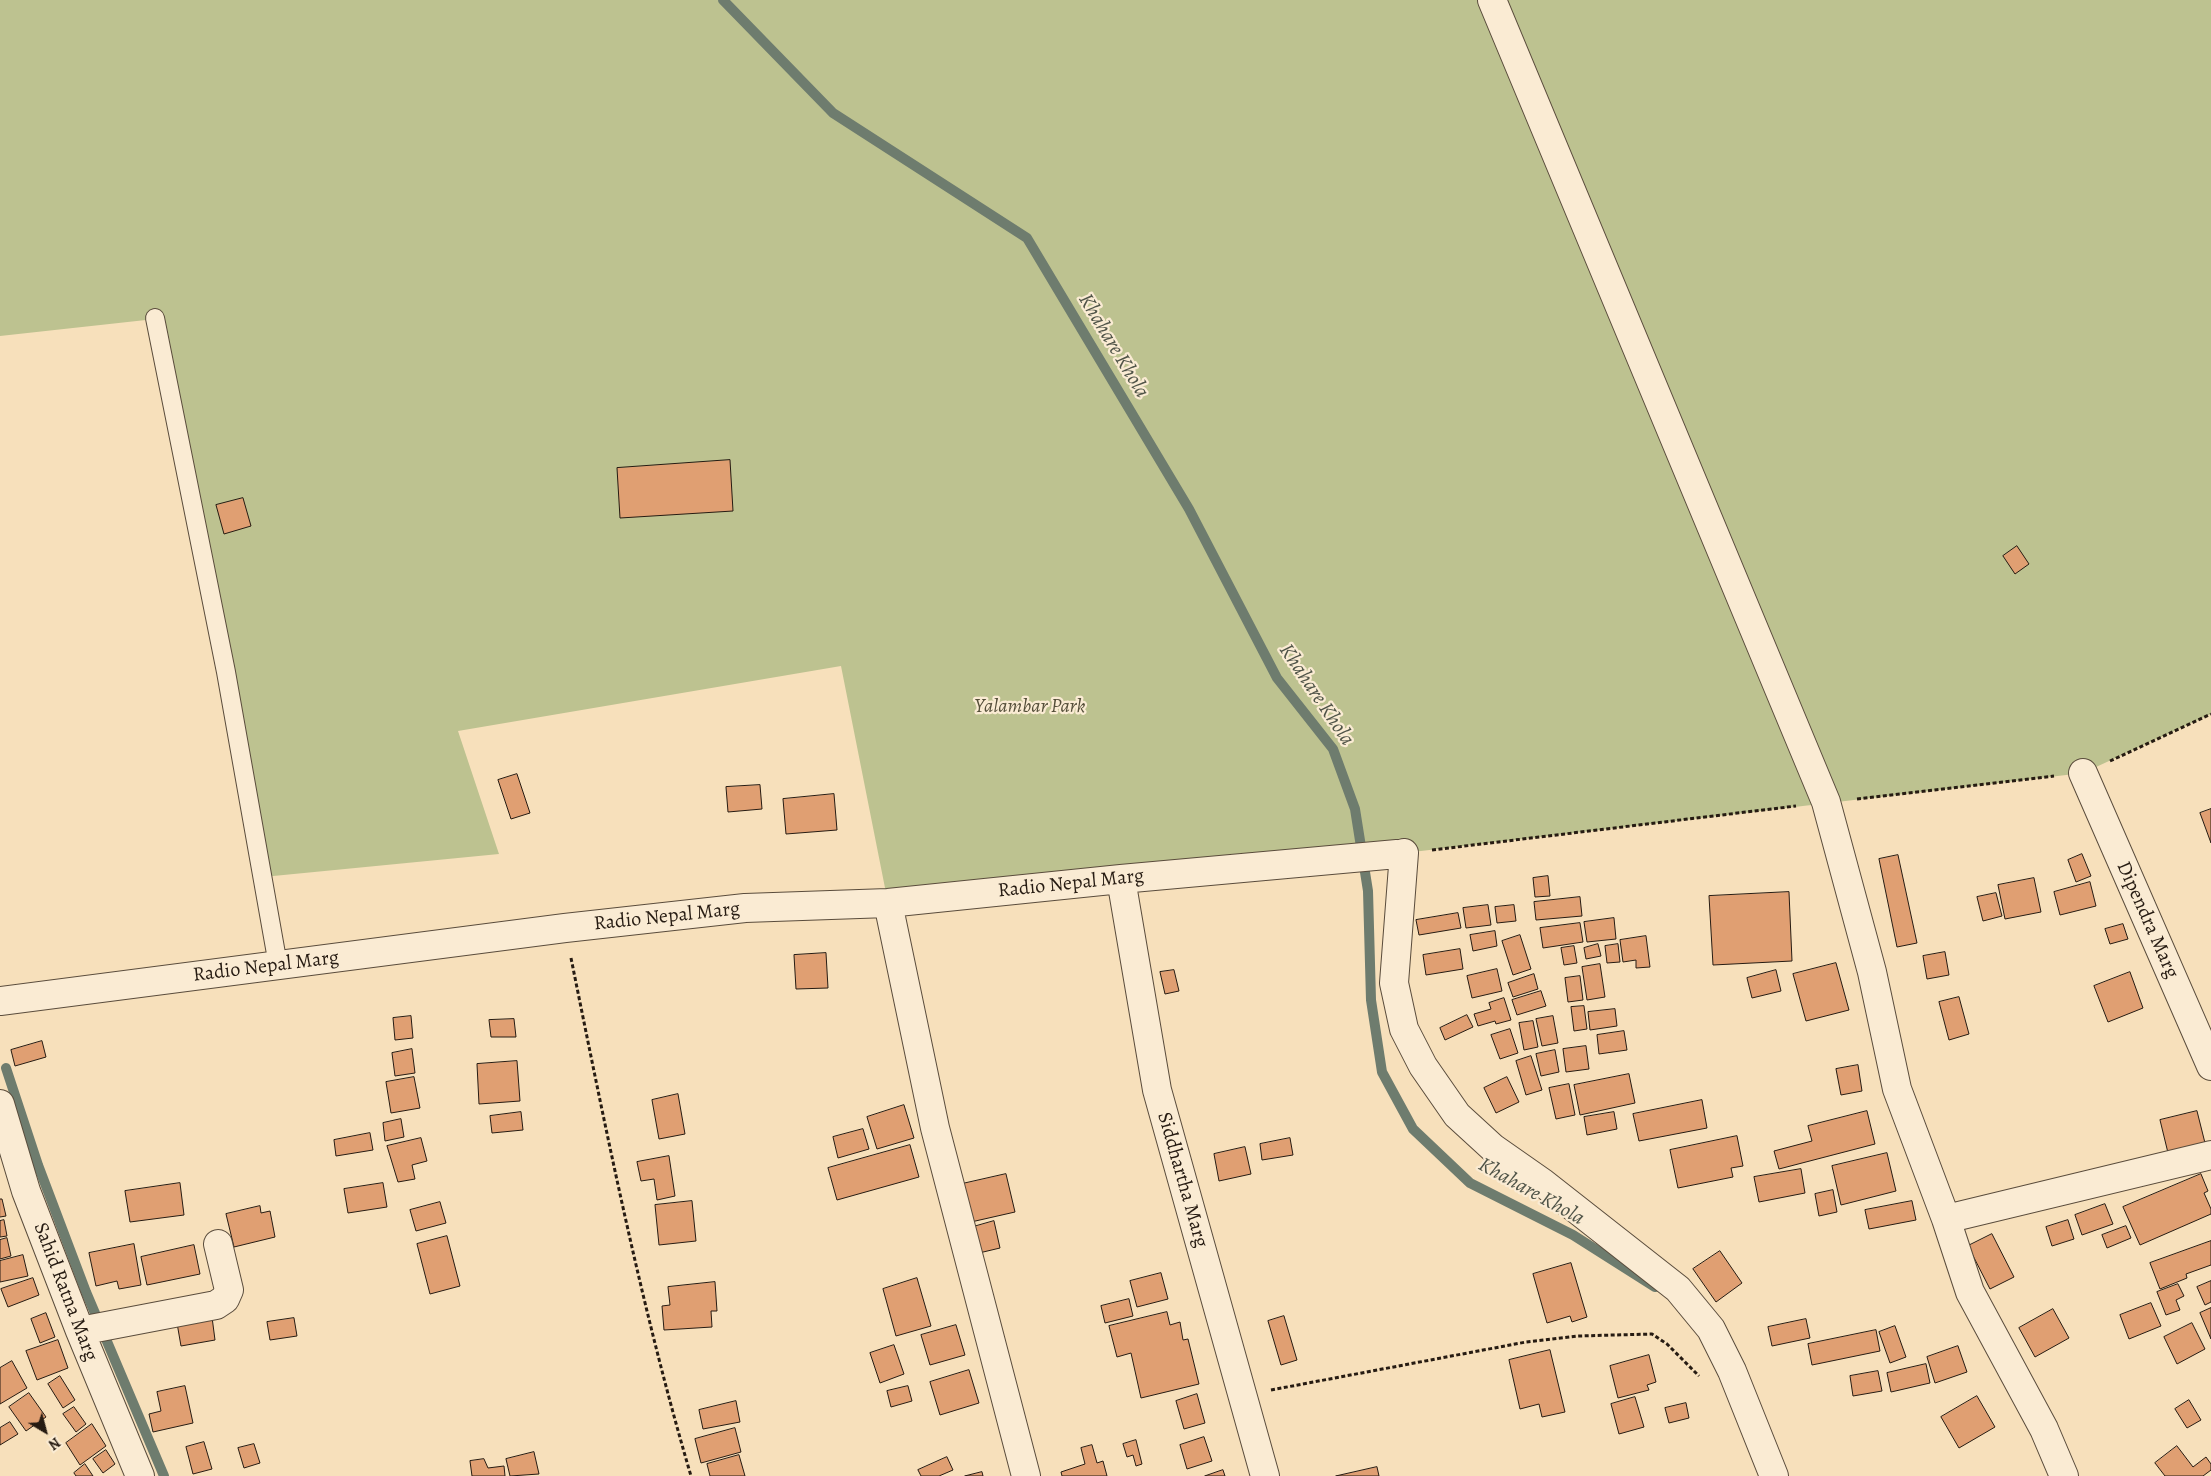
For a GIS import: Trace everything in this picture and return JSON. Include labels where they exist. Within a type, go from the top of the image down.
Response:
[{"type":"street","points":[[1492,0],[1826,802],[1872,972],[1896,1089],[1946,1219],[1970,1292],[2044,1429],[2064,1476]]},
{"type":"street","name":"Dipendra Marg","points":[[2083,773],[2211,1066]]},
{"type":"street","name":"Radio Nepal Marg","points":[[0,1001],[565,928],[745,908],[888,903],[1121,879],[1400,854],[1394,983],[1404,1029],[1423,1066],[1457,1115],[1494,1148],[1543,1182],[1678,1289],[1711,1329],[1732,1371],[1774,1476]]},
{"type":"street","name":"Siddhartha Marg","points":[[1121,879],[1157,1090],[1244,1395],[1265,1476]]},
{"type":"street","points":[[888,903],[935,1128],[1026,1476]]},
{"type":"street","name":"Sahid Ratna Marg","points":[[0,1104],[26,1191],[80,1331],[140,1476]]},
{"type":"street","points":[[1946,1219],[2211,1155]]},
{"type":"street","points":[[80,1331],[216,1305],[225,1299],[229,1290],[218,1244]]},
{"type":"lane","points":[[155,318],[227,682],[278,965]]},
{"type":"path","points":[[565,928],[597,1088],[633,1248],[675,1421],[691,1476]]},
{"type":"path","points":[[1244,1395],[1526,1342],[1578,1336],[1652,1334],[1667,1344],[1702,1378]]},
{"type":"green space","name":"Yalambar Park","points":[[0,0],[2211,0],[2211,714],[2083,773],[1404,853],[888,903],[841,666],[458,731],[499,854],[263,877],[155,319],[0,336]]},
{"type":"building","points":[[730,460],[733,511],[620,518],[617,468]]},
{"type":"building","points":[[243,498],[251,526],[224,534],[216,505]]},
{"type":"building","points":[[2017,546],[2029,564],[2015,574],[2003,556]]},
{"type":"building","points":[[517,774],[530,813],[511,819],[498,780]]},
{"type":"building","points":[[760,785],[762,809],[728,812],[726,787]]},
{"type":"building","points":[[834,794],[837,830],[786,834],[783,799]]},
{"type":"building","points":[[2211,809],[2211,843],[2200,813]]},
{"type":"building","points":[[2082,854],[2091,876],[2076,882],[2068,860]]},
{"type":"building","points":[[1898,855],[1917,943],[1897,947],[1879,859]]},
{"type":"building","points":[[1548,876],[1550,896],[1535,897],[1533,878]]},
{"type":"building","points":[[2034,878],[2041,912],[2005,919],[1998,885]]},
{"type":"building","points":[[2090,882],[2096,906],[2060,915],[2054,892]]},
{"type":"building","points":[[1789,892],[1792,961],[1713,965],[1709,896]]},
{"type":"building","points":[[1996,893],[2002,916],[1983,921],[1977,897]]},
{"type":"building","points":[[1580,897],[1582,916],[1536,920],[1534,902]]},
{"type":"building","points":[[1488,905],[1491,925],[1466,928],[1463,908]]},
{"type":"building","points":[[1514,905],[1516,921],[1497,923],[1495,907]]},
{"type":"building","points":[[1458,913],[1461,928],[1419,935],[1416,920]]},
{"type":"building","points":[[1614,918],[1616,939],[1587,942],[1584,922]]},
{"type":"building","points":[[1580,923],[1583,942],[1543,948],[1540,928]]},
{"type":"building","points":[[2123,924],[2128,939],[2110,944],[2105,929]]},
{"type":"building","points":[[1495,931],[1497,946],[1473,951],[1470,935]]},
{"type":"building","points":[[1520,935],[1531,969],[1513,975],[1502,941]]},
{"type":"building","points":[[1646,936],[1650,967],[1636,968],[1636,960],[1623,962],[1620,940]]},
{"type":"building","points":[[1598,944],[1601,956],[1586,959],[1584,948]]},
{"type":"building","points":[[1618,944],[1620,962],[1607,963],[1605,946]]},
{"type":"building","points":[[1574,946],[1577,963],[1564,965],[1561,948]]},
{"type":"building","points":[[1460,949],[1463,969],[1426,975],[1423,955]]},
{"type":"building","points":[[1945,952],[1949,975],[1927,979],[1923,956]]},
{"type":"building","points":[[826,953],[828,988],[796,989],[794,955]]},
{"type":"building","points":[[1836,963],[1849,1010],[1806,1021],[1793,974]]},
{"type":"building","points":[[1600,964],[1605,997],[1587,1000],[1582,967]]},
{"type":"building","points":[[1497,969],[1502,991],[1472,998],[1467,976]]},
{"type":"building","points":[[1174,970],[1179,991],[1165,994],[1160,972]]},
{"type":"building","points":[[1776,970],[1781,991],[1752,998],[1747,978]]},
{"type":"building","points":[[2130,972],[2143,1008],[2108,1022],[2094,986]]},
{"type":"building","points":[[1534,974],[1538,989],[1513,997],[1508,983]]},
{"type":"building","points":[[1580,976],[1583,1000],[1568,1002],[1565,978]]},
{"type":"building","points":[[1541,991],[1546,1006],[1517,1015],[1512,1000]]},
{"type":"building","points":[[1959,997],[1969,1034],[1949,1040],[1939,1002]]},
{"type":"building","points":[[1504,998],[1511,1020],[1496,1024],[1495,1021],[1478,1026],[1474,1014],[1491,1009],[1489,1003]]},
{"type":"building","points":[[1584,1006],[1587,1029],[1574,1031],[1571,1007]]},
{"type":"building","points":[[1615,1009],[1617,1026],[1590,1030],[1588,1012]]},
{"type":"building","points":[[1467,1015],[1473,1027],[1445,1040],[1440,1028]]},
{"type":"building","points":[[411,1016],[413,1038],[395,1040],[393,1018]]},
{"type":"building","points":[[1553,1016],[1558,1043],[1542,1046],[1536,1019]]},
{"type":"building","points":[[514,1019],[516,1037],[491,1037],[489,1020]]},
{"type":"building","points":[[1533,1021],[1538,1047],[1524,1050],[1519,1023]]},
{"type":"building","points":[[1510,1029],[1518,1053],[1500,1059],[1491,1035]]},
{"type":"building","points":[[1624,1031],[1627,1050],[1599,1054],[1597,1035]]},
{"type":"building","points":[[42,1041],[46,1057],[15,1066],[11,1050]]},
{"type":"building","points":[[1586,1046],[1589,1069],[1566,1072],[1563,1049]]},
{"type":"building","points":[[412,1049],[415,1073],[395,1076],[392,1053]]},
{"type":"building","points":[[1555,1050],[1559,1072],[1541,1076],[1536,1054]]},
{"type":"building","points":[[1531,1056],[1542,1090],[1526,1095],[1516,1061]]},
{"type":"building","points":[[517,1061],[520,1101],[479,1104],[477,1064]]},
{"type":"building","points":[[1858,1065],[1862,1091],[1841,1095],[1836,1069]]},
{"type":"building","points":[[1629,1074],[1635,1103],[1580,1115],[1574,1085]]},
{"type":"building","points":[[414,1077],[420,1108],[391,1113],[386,1082]]},
{"type":"building","points":[[1507,1077],[1519,1102],[1496,1113],[1484,1088]]},
{"type":"building","points":[[1569,1084],[1575,1115],[1556,1119],[1549,1088]]},
{"type":"building","points":[[678,1094],[685,1134],[659,1139],[652,1100]]},
{"type":"building","points":[[1702,1100],[1707,1128],[1639,1141],[1633,1114]]},
{"type":"building","points":[[904,1105],[914,1138],[877,1149],[867,1117]]},
{"type":"building","points":[[1867,1111],[1875,1144],[1779,1169],[1774,1151],[1812,1141],[1808,1126]]},
{"type":"building","points":[[2197,1111],[2206,1147],[2169,1157],[2160,1120]]},
{"type":"building","points":[[521,1112],[523,1130],[492,1133],[490,1116]]},
{"type":"building","points":[[1614,1112],[1617,1129],[1587,1135],[1584,1117]]},
{"type":"building","points":[[401,1119],[404,1137],[385,1141],[383,1123]]},
{"type":"building","points":[[863,1129],[869,1149],[838,1158],[833,1137]]},
{"type":"building","points":[[370,1133],[373,1150],[336,1156],[334,1140]]},
{"type":"building","points":[[1737,1136],[1743,1166],[1731,1168],[1733,1177],[1678,1188],[1670,1150]]},
{"type":"building","points":[[421,1138],[427,1161],[412,1165],[415,1179],[398,1182],[387,1146]]},
{"type":"building","points":[[1290,1138],[1293,1155],[1262,1160],[1260,1144]]},
{"type":"building","points":[[910,1145],[919,1177],[837,1200],[828,1168]]},
{"type":"building","points":[[1245,1147],[1251,1174],[1219,1181],[1214,1154]]},
{"type":"building","points":[[1887,1153],[1896,1191],[1841,1205],[1832,1166]]},
{"type":"building","points":[[669,1156],[675,1196],[657,1200],[654,1179],[641,1181],[637,1162]]},
{"type":"building","points":[[1801,1169],[1805,1193],[1759,1202],[1754,1177]]},
{"type":"building","points":[[1006,1174],[1015,1212],[971,1222],[962,1184]]},
{"type":"building","points":[[2201,1174],[2208,1191],[2204,1193],[2211,1209],[2211,1214],[2140,1245],[2123,1207]]},
{"type":"building","points":[[180,1183],[184,1215],[130,1222],[125,1191]]},
{"type":"building","points":[[383,1183],[387,1207],[348,1213],[344,1189]]},
{"type":"building","points":[[1833,1190],[1837,1212],[1819,1216],[1815,1194]]},
{"type":"building","points":[[0,1199],[2,1199],[6,1216],[0,1217]]},
{"type":"building","points":[[692,1201],[696,1241],[659,1245],[655,1205]]},
{"type":"building","points":[[1912,1201],[1916,1220],[1869,1229],[1865,1210]]},
{"type":"building","points":[[440,1202],[446,1223],[416,1231],[410,1210]]},
{"type":"building","points":[[2105,1204],[2113,1224],[2082,1235],[2075,1215]]},
{"type":"building","points":[[260,1206],[261,1213],[270,1211],[275,1237],[234,1247],[226,1214]]},
{"type":"building","points":[[4,1220],[7,1236],[0,1237],[0,1221]]},
{"type":"building","points":[[2068,1220],[2074,1239],[2052,1246],[2046,1227]]},
{"type":"building","points":[[994,1221],[1000,1248],[979,1253],[973,1227]]},
{"type":"building","points":[[2126,1226],[2131,1238],[2107,1248],[2102,1235]]},
{"type":"building","points":[[1992,1234],[2014,1277],[1990,1289],[1968,1246]]},
{"type":"building","points":[[447,1236],[460,1286],[430,1294],[417,1244]]},
{"type":"building","points":[[7,1238],[11,1256],[0,1259],[0,1240]]},
{"type":"building","points":[[2211,1241],[2211,1265],[2186,1274],[2187,1278],[2160,1289],[2150,1263]]},
{"type":"building","points":[[134,1244],[141,1285],[119,1289],[117,1281],[96,1286],[89,1253]]},
{"type":"building","points":[[194,1245],[200,1274],[147,1285],[141,1257]]},
{"type":"building","points":[[1720,1251],[1742,1283],[1716,1302],[1693,1269]]},
{"type":"building","points":[[23,1255],[28,1276],[0,1282],[0,1261]]},
{"type":"building","points":[[1571,1263],[1587,1317],[1572,1322],[1570,1316],[1547,1323],[1533,1274]]},
{"type":"building","points":[[1161,1273],[1168,1299],[1137,1307],[1130,1281]]},
{"type":"building","points":[[33,1278],[39,1295],[8,1307],[1,1289]]},
{"type":"building","points":[[917,1278],[931,1326],[896,1336],[883,1289]]},
{"type":"building","points":[[2211,1281],[2211,1302],[2205,1305],[2197,1287]]},
{"type":"building","points":[[715,1282],[717,1311],[711,1311],[712,1327],[664,1330],[662,1306],[670,1305],[668,1287]]},
{"type":"building","points":[[2178,1284],[2184,1296],[2176,1300],[2180,1310],[2166,1315],[2157,1292]]},
{"type":"building","points":[[1129,1299],[1133,1316],[1105,1323],[1101,1306]]},
{"type":"building","points":[[2151,1303],[2161,1326],[2129,1339],[2120,1315]]},
{"type":"building","points":[[2211,1308],[2211,1339],[2200,1313]]},
{"type":"building","points":[[2053,1309],[2069,1338],[2035,1357],[2019,1328]]},
{"type":"building","points":[[1167,1312],[1170,1325],[1180,1322],[1183,1340],[1188,1339],[1199,1384],[1141,1398],[1131,1353],[1117,1357],[1109,1326]]},
{"type":"building","points":[[46,1313],[55,1337],[40,1343],[31,1319]]},
{"type":"building","points":[[1284,1316],[1297,1360],[1281,1365],[1268,1321]]},
{"type":"building","points":[[212,1317],[215,1340],[181,1346],[177,1323]]},
{"type":"building","points":[[294,1318],[297,1336],[270,1340],[267,1322]]},
{"type":"building","points":[[1806,1319],[1810,1338],[1772,1346],[1768,1327]]},
{"type":"building","points":[[2192,1323],[2205,1349],[2177,1364],[2164,1337]]},
{"type":"building","points":[[956,1325],[965,1355],[930,1365],[921,1335]]},
{"type":"building","points":[[1895,1326],[1906,1357],[1890,1363],[1879,1332]]},
{"type":"building","points":[[1876,1330],[1880,1351],[1812,1365],[1808,1344]]},
{"type":"building","points":[[58,1340],[68,1368],[37,1380],[26,1351]]},
{"type":"building","points":[[894,1345],[904,1374],[880,1383],[870,1353]]},
{"type":"building","points":[[1958,1346],[1967,1372],[1935,1383],[1927,1357]]},
{"type":"building","points":[[1550,1350],[1565,1412],[1542,1417],[1539,1404],[1520,1409],[1509,1360]]},
{"type":"building","points":[[1649,1355],[1656,1382],[1647,1385],[1649,1390],[1618,1398],[1610,1366]]},
{"type":"building","points":[[12,1361],[27,1388],[0,1404],[0,1368]]},
{"type":"building","points":[[1926,1364],[1930,1383],[1891,1392],[1887,1373]]},
{"type":"building","points":[[969,1370],[979,1403],[940,1415],[930,1382]]},
{"type":"building","points":[[1878,1371],[1882,1391],[1853,1396],[1850,1376]]},
{"type":"building","points":[[60,1376],[75,1400],[63,1408],[48,1384]]},
{"type":"building","points":[[185,1386],[193,1423],[153,1432],[149,1414],[161,1411],[157,1392]]},
{"type":"building","points":[[908,1386],[912,1401],[891,1407],[887,1391]]},
{"type":"building","points":[[29,1393],[46,1417],[26,1431],[9,1407]]},
{"type":"building","points":[[1197,1394],[1205,1423],[1184,1429],[1176,1401]]},
{"type":"building","points":[[1977,1396],[1995,1427],[1959,1448],[1941,1417]]},
{"type":"building","points":[[1635,1397],[1644,1427],[1619,1434],[1611,1404]]},
{"type":"building","points":[[2189,1400],[2201,1420],[2187,1428],[2175,1409]]},
{"type":"building","points":[[736,1401],[740,1422],[703,1429],[699,1410]]},
{"type":"building","points":[[1686,1403],[1689,1418],[1669,1423],[1665,1408]]},
{"type":"building","points":[[74,1407],[86,1424],[76,1432],[63,1414]]},
{"type":"building","points":[[10,1422],[18,1434],[0,1445],[0,1428]]},
{"type":"building","points":[[92,1424],[106,1446],[80,1465],[66,1443]]},
{"type":"building","points":[[735,1428],[741,1452],[701,1463],[695,1439]]},
{"type":"building","points":[[1204,1437],[1212,1461],[1187,1469],[1180,1445]]},
{"type":"building","points":[[1136,1440],[1142,1464],[1136,1466],[1133,1455],[1127,1457],[1123,1444]]},
{"type":"building","points":[[204,1442],[212,1469],[193,1474],[186,1447]]},
{"type":"building","points":[[254,1444],[260,1463],[244,1468],[238,1448]]},
{"type":"building","points":[[1092,1445],[1097,1463],[1103,1461],[1107,1476],[1062,1476],[1061,1472],[1085,1464],[1081,1448]]},
{"type":"building","points":[[2177,1446],[2193,1467],[2206,1457],[2211,1464],[2211,1470],[2203,1476],[2165,1476],[2155,1463]]},
{"type":"building","points":[[106,1450],[115,1464],[103,1473],[93,1459]]},
{"type":"building","points":[[534,1452],[539,1474],[510,1476],[506,1459]]},
{"type":"building","points":[[739,1455],[745,1476],[710,1476],[707,1464]]},
{"type":"building","points":[[947,1457],[953,1470],[939,1476],[921,1476],[918,1470]]},
{"type":"building","points":[[484,1459],[488,1468],[504,1466],[505,1476],[472,1476],[470,1461]]},
{"type":"building","points":[[85,1464],[93,1476],[76,1476],[74,1473]]},
{"type":"building","points":[[1377,1467],[1379,1476],[1336,1476]]},
{"type":"building","points":[[1223,1470],[1225,1476],[1205,1476]]},
{"type":"building","points":[[982,1472],[983,1476],[965,1476]]},
{"type":"waterway","name":"Khahare Khola","points":[[723,0],[833,113],[1027,238],[1189,509],[1277,678],[1333,749],[1355,809],[1368,891],[1371,1000],[1382,1072],[1413,1129],[1470,1183],[1573,1235],[1655,1287]]},
{"type":"waterway","points":[[6,1068],[38,1165],[86,1292],[164,1476]]}]
